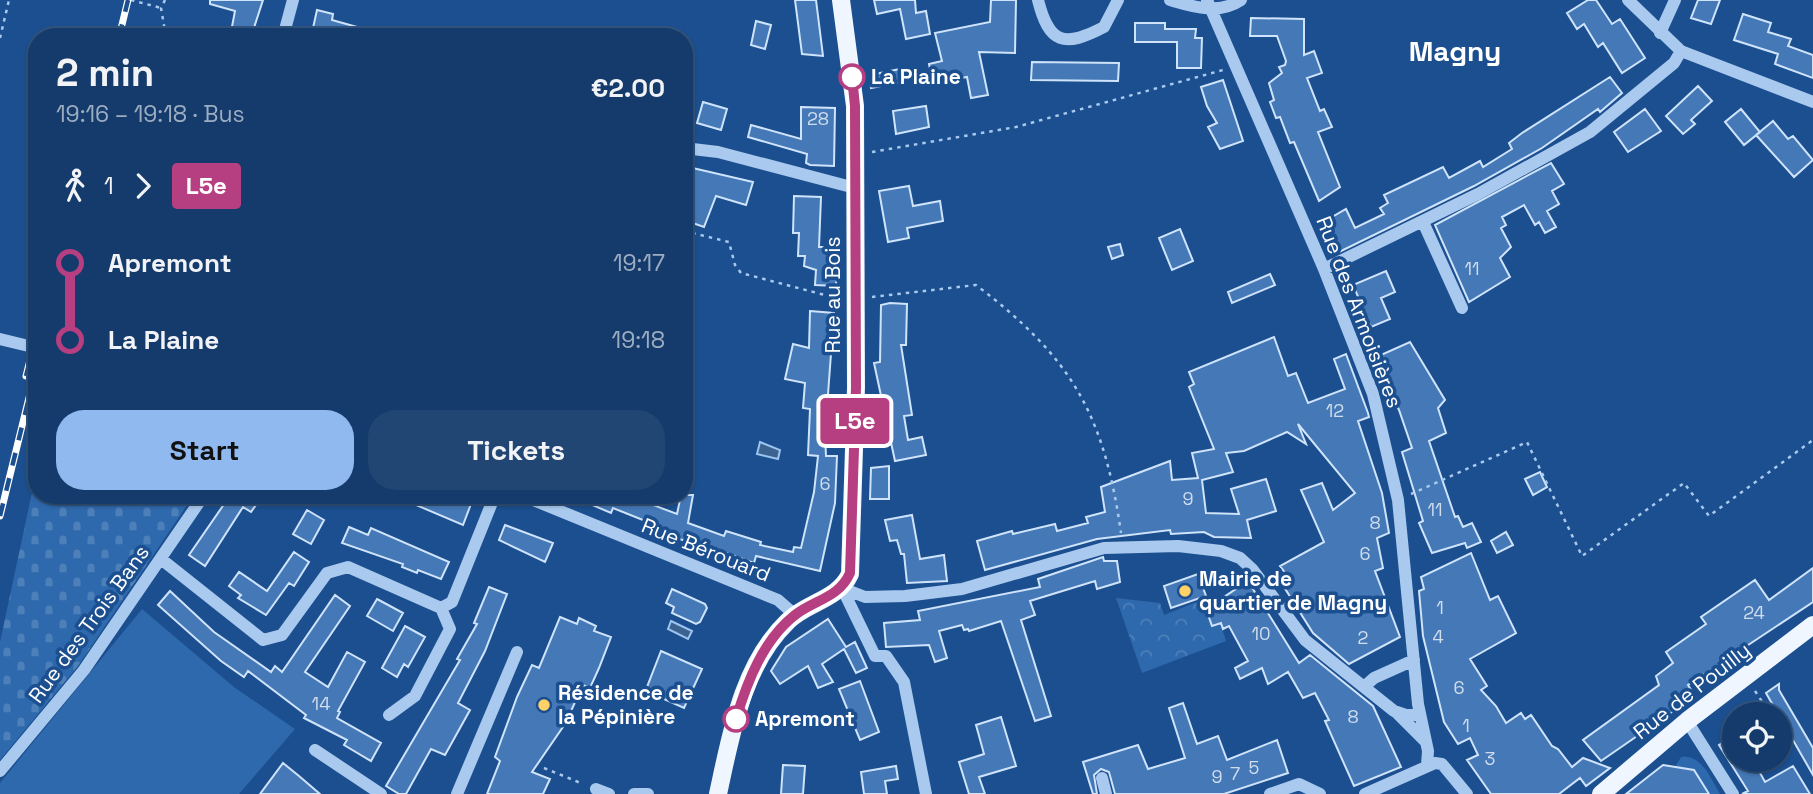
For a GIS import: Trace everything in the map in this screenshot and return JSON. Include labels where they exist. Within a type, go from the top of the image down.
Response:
[{"type":"main road","name":"Rue au Bois","points":[[841,0],[855,106],[852,562],[842,588]]},
{"type":"main road","points":[[718,794],[745,689],[773,639],[795,615],[842,588]]},
{"type":"main road","name":"Rue de Pouilly","points":[[1601,794],[1687,721],[1813,625]]},
{"type":"street","points":[[285,28],[293,0]]},
{"type":"street","points":[[1038,0],[1046,28],[1054,36],[1064,39],[1104,27],[1118,0]]},
{"type":"street","points":[[1170,0],[1229,8],[1241,0]]},
{"type":"street","points":[[1629,0],[1681,51],[1813,102]]},
{"type":"street","points":[[1660,33],[1675,0]]},
{"type":"street","name":"Rue des Armoisières","points":[[1209,5],[1324,269],[1373,394],[1398,500],[1419,715],[1427,743]]},
{"type":"street","points":[[1324,269],[1423,222],[1590,132],[1674,63],[1681,51]]},
{"type":"street","points":[[693,149],[718,152],[855,188]]},
{"type":"street","points":[[1423,222],[1462,307]]},
{"type":"street","points":[[0,339],[28,346]]},
{"type":"street","name":"Rue des Trois Bans","points":[[0,771],[84,670],[198,504]]},
{"type":"street","points":[[441,608],[452,602],[491,504]]},
{"type":"street","name":"Rue Bérouard","points":[[543,504],[778,600],[795,615]]},
{"type":"street","points":[[842,588],[865,597],[880,598],[961,589],[1084,551],[1123,547],[1194,547],[1240,558],[1253,570],[1305,640],[1394,710],[1427,743],[1467,794]]},
{"type":"street","points":[[161,559],[263,640],[282,635],[327,573],[337,568],[348,567],[441,608],[450,629],[415,696],[389,715]]},
{"type":"street","points":[[842,588],[875,656],[886,656],[904,682],[926,794]]},
{"type":"street","points":[[457,794],[517,652]]},
{"type":"street","points":[[1365,687],[1374,678],[1413,660]]},
{"type":"street","points":[[1394,710],[1411,716],[1419,715]]},
{"type":"street","points":[[1687,721],[1733,794]]},
{"type":"street","points":[[1427,743],[1427,765]]},
{"type":"street","points":[[315,750],[381,794]]},
{"type":"street","points":[[1365,794],[1427,765],[1442,764]]},
{"type":"street","points":[[1102,778],[1106,794]]},
{"type":"street","points":[[1270,794],[1299,784],[1320,794]]},
{"type":"street","points":[[596,789],[609,794]]},
{"type":"street","points":[[634,794],[648,794]]},
{"type":"path","points":[[0,38],[9,0]]},
{"type":"path","points":[[131,0],[161,8]]},
{"type":"path","points":[[164,28],[161,8],[165,0]]},
{"type":"path","points":[[855,155],[1016,127],[1234,65]]},
{"type":"path","points":[[693,233],[729,242],[735,265],[741,273],[843,300],[843,295],[874,298],[976,285],[1041,341],[1073,379],[1092,415],[1114,485],[1123,547]]},
{"type":"path","points":[[1398,500],[1527,442],[1583,556],[1684,483],[1709,516],[1813,440]]},
{"type":"path","points":[[1745,677],[1762,702]]},
{"type":"path","points":[[544,768],[596,789]]},
{"type":"green space","points":[[30,504],[188,504],[78,666],[0,760],[0,642]]},
{"type":"green space","points":[[1212,596],[1226,641],[1142,673],[1116,598],[1160,603],[1164,615]]},
{"type":"green space","points":[[142,609],[234,687],[295,729],[239,794],[0,794],[0,783]]},
{"type":"green space","points":[[1681,757],[1695,759],[1700,763],[1720,794],[1709,794],[1694,770],[1675,767]]},
{"type":"water","points":[[760,442],[780,450],[778,459],[757,454]]},
{"type":"water","points":[[671,621],[692,631],[688,639],[668,629]]},
{"type":"building","points":[[210,0],[263,0],[254,28],[232,28],[235,11],[210,4]]},
{"type":"building","points":[[795,0],[816,0],[823,56],[802,54]]},
{"type":"building","points":[[874,0],[915,0],[916,13],[926,11],[930,34],[906,39],[900,9],[877,14]]},
{"type":"building","points":[[991,0],[1016,0],[1015,53],[979,52],[988,95],[971,98],[967,77],[933,83],[929,64],[942,61],[935,33],[990,22]]},
{"type":"building","points":[[1588,0],[1596,0],[1612,24],[1620,19],[1645,58],[1622,73],[1603,43],[1598,47],[1584,24],[1577,29],[1567,13]]},
{"type":"building","points":[[1698,0],[1720,0],[1711,24],[1691,18]]},
{"type":"building","points":[[317,10],[333,14],[332,20],[361,28],[313,28]]},
{"type":"building","points":[[1743,14],[1771,23],[1768,32],[1791,39],[1788,46],[1813,55],[1813,78],[1775,64],[1778,54],[1734,40]]},
{"type":"building","points":[[1251,18],[1304,19],[1304,55],[1314,51],[1322,73],[1307,78],[1320,111],[1324,109],[1332,127],[1318,132],[1340,187],[1319,201],[1294,142],[1290,143],[1280,117],[1276,118],[1270,102],[1274,100],[1269,83],[1282,73],[1279,67],[1285,65],[1286,61],[1277,36],[1250,36]]},
{"type":"building","points":[[756,21],[771,25],[765,49],[751,45]]},
{"type":"building","points":[[1135,23],[1165,23],[1165,29],[1196,29],[1195,38],[1202,38],[1201,68],[1177,68],[1177,42],[1135,42]]},
{"type":"building","points":[[1032,62],[1119,63],[1118,81],[1031,80]]},
{"type":"building","points":[[900,69],[903,82],[871,88],[870,75]]},
{"type":"building","points":[[1610,77],[1622,93],[1600,112],[1598,109],[1542,148],[1474,186],[1333,255],[1325,241],[1334,236],[1327,220],[1346,209],[1355,228],[1384,214],[1380,208],[1388,203],[1384,195],[1443,167],[1449,178],[1480,161],[1483,167],[1512,149],[1509,143],[1522,133]]},
{"type":"building","points":[[1223,80],[1243,141],[1220,149],[1208,127],[1217,123],[1207,106],[1201,87]]},
{"type":"building","points":[[1698,86],[1712,101],[1691,120],[1695,124],[1683,134],[1666,116]]},
{"type":"building","points":[[703,102],[727,109],[721,130],[697,123]]},
{"type":"building","points":[[926,106],[929,127],[896,134],[893,111]]},
{"type":"building","points":[[801,107],[835,108],[834,166],[810,165],[806,163],[807,154],[748,137],[751,125],[801,139]]},
{"type":"building","points":[[1645,109],[1661,131],[1628,152],[1614,132]]},
{"type":"building","points":[[1741,109],[1760,132],[1744,145],[1725,122]]},
{"type":"building","points":[[1773,121],[1788,139],[1793,136],[1813,160],[1794,177],[1756,135]]},
{"type":"building","points":[[1551,163],[1564,184],[1552,191],[1559,204],[1547,211],[1556,227],[1545,233],[1539,222],[1535,225],[1524,205],[1502,217],[1506,225],[1501,228],[1511,247],[1500,258],[1510,277],[1469,302],[1435,225]]},
{"type":"building","points":[[693,168],[753,182],[746,205],[716,196],[704,227],[693,223]]},
{"type":"building","points":[[909,186],[913,206],[940,201],[943,221],[907,228],[909,238],[888,242],[879,191]]},
{"type":"building","points":[[794,196],[821,197],[819,247],[838,247],[836,286],[815,285],[816,270],[804,266],[805,256],[798,256],[799,233],[793,233]]},
{"type":"building","points":[[1180,229],[1193,261],[1172,270],[1159,238]]},
{"type":"building","points":[[1120,244],[1123,255],[1112,259],[1108,247]]},
{"type":"building","points":[[1386,271],[1395,292],[1381,298],[1390,319],[1371,327],[1353,285]]},
{"type":"building","points":[[1270,274],[1275,285],[1232,303],[1228,292]]},
{"type":"building","points":[[907,304],[906,345],[901,345],[912,415],[904,416],[908,440],[922,437],[926,455],[895,461],[874,363],[880,362],[881,305]]},
{"type":"building","points":[[810,311],[834,313],[825,435],[826,456],[837,456],[835,503],[820,571],[756,556],[754,563],[664,533],[663,528],[613,508],[611,513],[590,504],[653,504],[677,514],[679,504],[691,504],[688,523],[724,536],[726,531],[761,542],[760,545],[793,552],[794,547],[801,548],[814,492],[818,456],[808,455],[810,409],[803,408],[805,383],[785,379],[793,344],[809,348]]},
{"type":"building","points":[[1274,337],[1288,376],[1296,373],[1308,403],[1345,389],[1334,359],[1346,354],[1369,417],[1358,421],[1382,493],[1389,533],[1377,538],[1383,568],[1375,571],[1400,637],[1349,664],[1313,633],[1284,587],[1292,582],[1280,566],[1324,542],[1301,490],[1322,483],[1333,510],[1355,493],[1298,424],[1306,444],[1287,432],[1244,451],[1226,453],[1233,472],[1202,480],[1206,513],[1239,514],[1231,489],[1266,479],[1276,511],[1247,520],[1251,538],[1214,537],[1204,532],[1171,534],[1170,530],[1097,539],[985,570],[977,541],[1012,531],[1013,534],[1055,524],[1057,531],[1088,523],[1086,517],[1105,512],[1101,487],[1170,461],[1172,480],[1198,478],[1192,453],[1214,449],[1189,387],[1194,384],[1189,372]]},
{"type":"building","points":[[1410,342],[1445,400],[1438,408],[1446,433],[1429,441],[1455,517],[1458,516],[1463,527],[1472,523],[1481,542],[1467,548],[1465,543],[1432,553],[1419,523],[1423,521],[1402,452],[1412,448],[1399,410],[1372,359]]},
{"type":"building","points":[[889,466],[889,499],[870,499],[871,468]]},
{"type":"building","points":[[1540,472],[1547,487],[1533,495],[1525,479]]},
{"type":"building","points":[[224,504],[257,504],[251,512],[243,507],[205,566],[189,555]]},
{"type":"building","points":[[414,504],[471,504],[463,525]]},
{"type":"building","points":[[307,510],[324,520],[311,544],[293,534]]},
{"type":"building","points":[[912,515],[920,559],[944,555],[947,581],[907,583],[904,554],[901,554],[897,540],[890,541],[885,520]]},
{"type":"building","points":[[505,525],[553,543],[545,562],[499,540]]},
{"type":"building","points":[[349,527],[368,535],[371,528],[449,562],[441,579],[418,570],[417,573],[402,567],[403,564],[342,543]]},
{"type":"building","points":[[1506,532],[1513,545],[1497,553],[1491,541]]},
{"type":"building","points":[[294,552],[309,562],[294,586],[289,583],[266,615],[238,598],[241,595],[229,586],[239,572],[267,591]]},
{"type":"building","points":[[1471,553],[1490,600],[1498,596],[1516,633],[1470,659],[1487,686],[1481,690],[1496,706],[1506,723],[1521,713],[1525,719],[1531,715],[1552,746],[1558,749],[1572,767],[1583,758],[1610,768],[1586,786],[1580,778],[1559,794],[1491,794],[1467,760],[1478,755],[1470,738],[1458,744],[1444,722],[1423,636],[1419,591],[1424,589],[1421,577]]},
{"type":"building","points":[[1103,557],[1104,561],[1117,561],[1120,582],[1097,589],[1095,581],[1030,601],[1035,615],[1021,620],[1051,716],[1035,721],[1001,621],[969,631],[964,630],[962,625],[939,631],[947,658],[935,662],[929,645],[886,647],[884,623],[920,620],[918,611],[1040,587],[1038,579]]},
{"type":"building","points":[[1813,568],[1813,602],[1688,685],[1695,696],[1601,761],[1583,740],[1659,685],[1656,676],[1673,663],[1666,652],[1706,624],[1701,617],[1755,580],[1769,600]]},
{"type":"building","name":"Mairie de quartier de Magny","points":[[1198,574],[1206,596],[1171,608],[1164,586]]},
{"type":"building","points":[[1248,581],[1299,663],[1310,655],[1373,706],[1401,767],[1354,786],[1325,721],[1329,720],[1315,693],[1303,698],[1288,672],[1268,684],[1262,668],[1240,679],[1235,668],[1248,661],[1229,626],[1223,629],[1221,623],[1212,626],[1206,609]]},
{"type":"building","points":[[489,587],[507,594],[485,651],[458,703],[470,710],[445,755],[431,749],[406,794],[399,794],[386,786],[460,660],[457,659],[477,624],[474,623]]},
{"type":"building","points":[[672,589],[705,604],[707,608],[700,622],[696,624],[672,613],[674,607],[666,603]]},
{"type":"building","points":[[170,591],[214,632],[271,672],[275,666],[282,672],[335,595],[350,606],[305,672],[328,687],[347,652],[365,662],[338,711],[340,712],[337,718],[381,743],[371,761],[344,745],[347,740],[304,718],[306,715],[248,671],[244,677],[221,661],[158,605]]},
{"type":"building","points":[[377,599],[403,613],[393,631],[367,616]]},
{"type":"building","name":"Résidence de la Pépinière","points":[[560,617],[577,624],[579,618],[596,626],[594,631],[611,637],[599,668],[590,688],[583,685],[565,724],[532,772],[550,779],[543,794],[487,794],[500,761],[495,757],[517,697],[532,665],[539,668]]},
{"type":"building","points":[[828,619],[846,647],[855,642],[867,668],[856,673],[844,649],[822,664],[833,682],[818,688],[808,666],[780,684],[771,671],[786,647]]},
{"type":"building","points":[[405,626],[425,637],[408,667],[404,664],[397,677],[382,668]]},
{"type":"building","points":[[661,651],[702,669],[684,708],[657,696],[658,692],[647,687]]},
{"type":"building","points":[[860,681],[879,732],[860,740],[839,689]]},
{"type":"building","points":[[1779,684],[1779,690],[1786,702],[1771,702],[1766,693]]},
{"type":"building","points":[[1183,703],[1197,744],[1218,736],[1227,760],[1277,740],[1288,773],[1224,794],[1115,794],[1109,772],[1101,769],[1094,775],[1097,794],[1093,794],[1083,762],[1138,745],[1148,769],[1185,758],[1169,708]]},
{"type":"building","points":[[1792,712],[1813,748],[1813,775],[1792,738]]},
{"type":"building","points":[[1001,717],[1016,766],[979,777],[985,794],[969,794],[959,762],[984,754],[976,725]]},
{"type":"building","points":[[283,763],[299,776],[320,794],[260,794]]},
{"type":"building","points":[[783,765],[805,766],[803,794],[781,794]]},
{"type":"building","points":[[1663,765],[1694,770],[1709,794],[1626,794]]},
{"type":"building","points":[[896,766],[898,779],[885,781],[887,794],[864,794],[861,772]]},
{"type":"building","points":[[1793,766],[1810,794],[1742,794],[1748,791],[1736,772],[1760,772],[1765,782],[1782,772],[1792,772]]},
{"type":"railway","points":[[121,28],[128,0]]},
{"type":"railway","points":[[26,376],[28,368]]},
{"type":"railway","points":[[0,516],[28,402]]},
{"type":"bus line","name":"L5e","points":[[736,719],[745,689],[773,639],[795,615],[842,588],[846,584],[852,562],[856,387],[855,106],[852,77]]},
{"type":"place","name":"La Plaine","points":[[852,77]]},
{"type":"place","name":"Mairie de quartier de Magny","points":[[1185,591]]},
{"type":"place","name":"Résidence de la Pépinière","points":[[544,705]]},
{"type":"place","name":"Apremont","points":[[736,719]]},
{"type":"district","name":"Magny","points":[[1455,51]]}]
